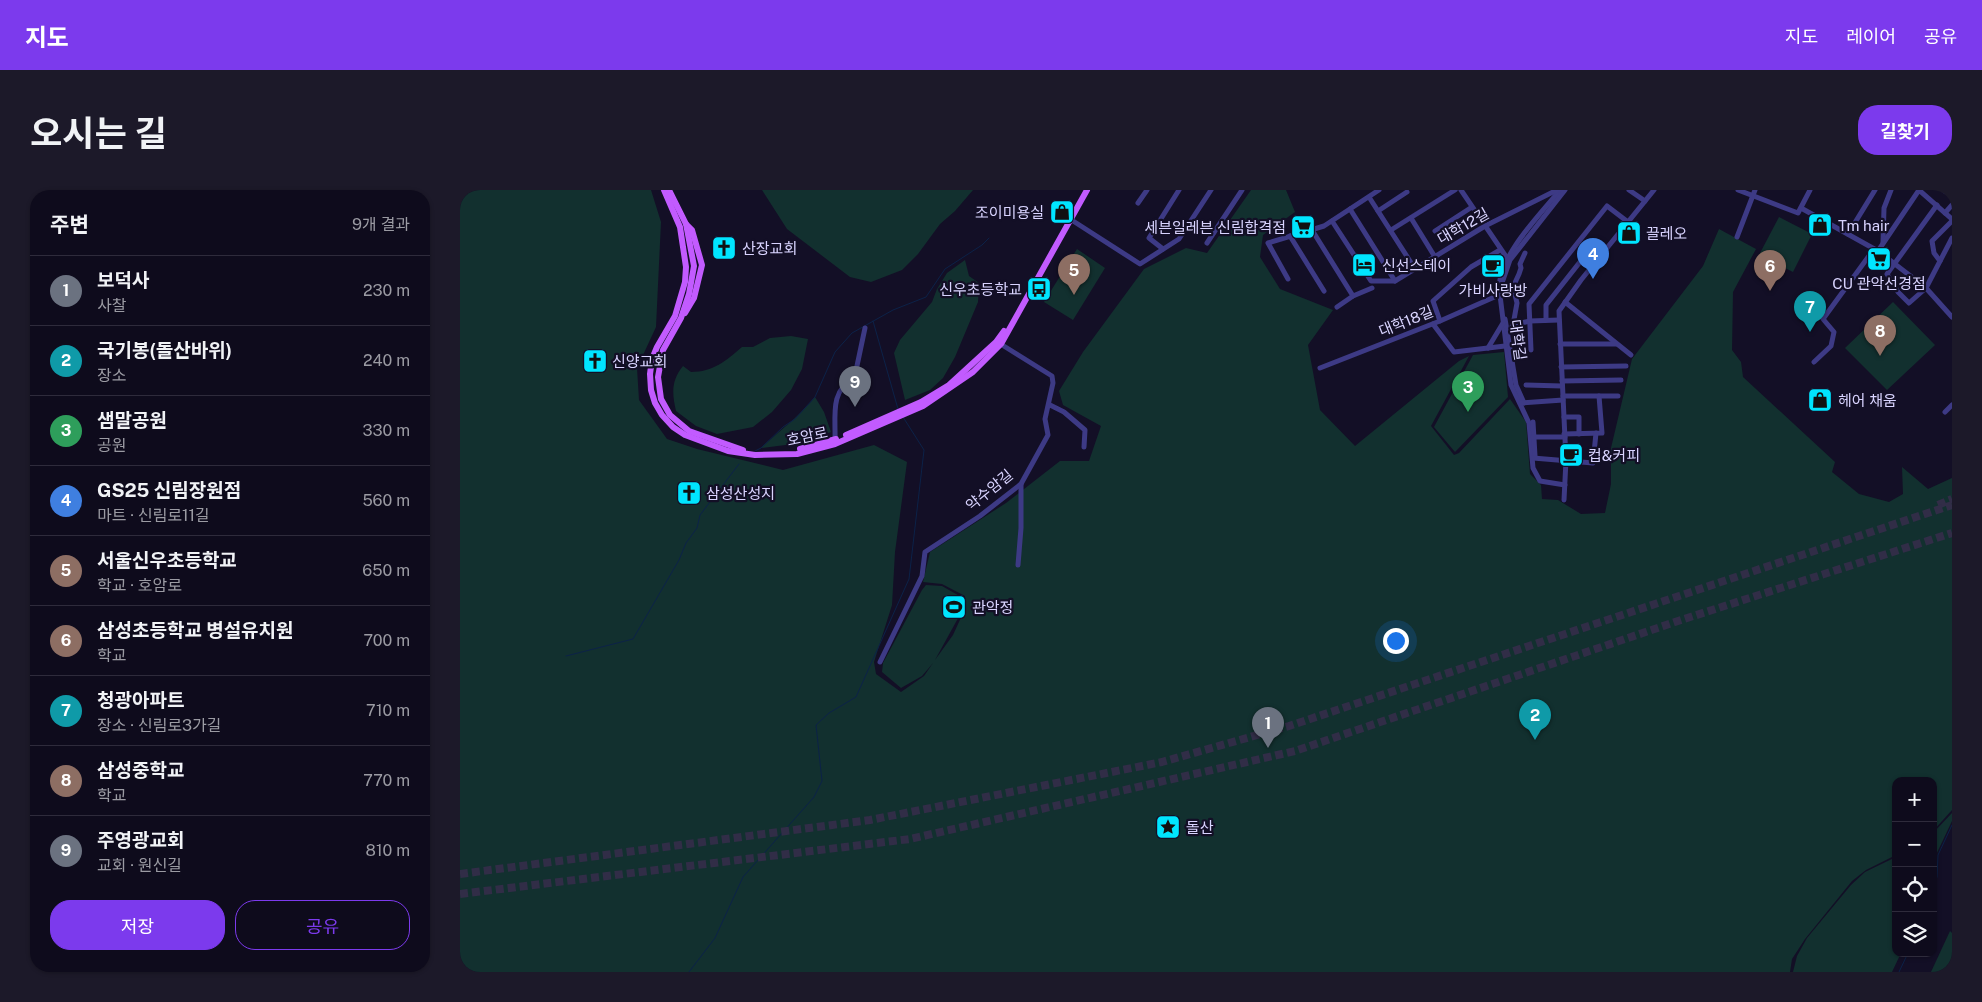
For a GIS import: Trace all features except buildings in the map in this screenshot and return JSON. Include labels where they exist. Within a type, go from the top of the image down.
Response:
[{"type":"main road","name":"호암로","points":[[664,190],[680,227],[686,267],[683,289],[675,316],[657,347],[650,374],[651,390],[655,403],[662,415],[673,427],[685,435],[739,453],[797,454],[923,406],[973,372],[999,343],[1087,190]]},
{"type":"main road","points":[[669,190],[686,224],[694,266],[689,294],[681,318]]},
{"type":"main road","points":[[686,224],[692,230],[702,265],[694,298],[663,350],[658,377],[661,398],[670,415],[689,431],[740,450],[755,452],[797,450],[835,441],[921,402],[949,385],[999,343],[1083,190]]},
{"type":"main road","points":[[686,267],[702,265]]},
{"type":"street","points":[[1138,203],[1146,190]]},
{"type":"street","points":[[1163,249],[1149,238],[1180,190]]},
{"type":"street","points":[[1070,219],[1140,264],[1179,239],[1211,190]]},
{"type":"street","points":[[1206,243],[1242,190]]},
{"type":"street","points":[[1288,279],[1268,243],[1324,226],[1379,190]]},
{"type":"street","points":[[1391,230],[1454,190]]},
{"type":"street","points":[[1461,190],[1500,250],[1508,259]]},
{"type":"street","name":"대학12길","points":[[1395,281],[1485,226],[1558,190]]},
{"type":"street","name":"대학길","points":[[1534,458],[1530,423],[1522,402],[1512,385],[1505,346],[1506,336],[1499,295],[1499,277],[1508,259],[1558,190]]},
{"type":"street","points":[[1488,348],[1504,321],[1502,279],[1508,259],[1565,190]]},
{"type":"street","points":[[1629,190],[1645,201]]},
{"type":"street","points":[[1564,500],[1566,460],[1559,311],[1654,190]]},
{"type":"street","points":[[1738,190],[1798,213],[1810,190]]},
{"type":"street","points":[[1737,237],[1755,190]]},
{"type":"street","points":[[1848,234],[1875,190]]},
{"type":"street","points":[[1883,244],[1884,208],[1891,190]]},
{"type":"street","points":[[1814,362],[1831,346],[1834,332],[1823,319],[1876,250],[1883,244],[1920,190],[1952,220],[1932,242],[1934,253],[1940,261]]},
{"type":"street","points":[[1943,190],[1952,196]]},
{"type":"street","points":[[1378,211],[1408,191]]},
{"type":"street","points":[[1369,197],[1414,269]]},
{"type":"street","points":[[1937,205],[1888,274],[1898,292],[1909,303],[1926,288],[1952,238]]},
{"type":"street","points":[[1945,213],[1952,205]]},
{"type":"street","points":[[1531,350],[1529,304],[1608,206],[1628,222]]},
{"type":"street","points":[[1435,230],[1472,207]]},
{"type":"street","points":[[1801,208],[1876,250],[1926,288],[1952,317]]},
{"type":"street","points":[[1350,209],[1395,281]]},
{"type":"street","name":"대학12길","points":[[1411,218],[1435,257]]},
{"type":"street","points":[[1332,221],[1371,281],[1395,281]]},
{"type":"street","points":[[1312,230],[1353,296]]},
{"type":"street","points":[[1290,236],[1324,291]]},
{"type":"street","points":[[1546,320],[1546,305],[1591,248],[1601,256]]},
{"type":"street","points":[[1440,321],[1433,301],[1471,267],[1500,250]]},
{"type":"street","points":[[1513,325],[1517,303],[1513,287],[1525,253]]},
{"type":"street","points":[[1337,306],[1353,296],[1372,288]]},
{"type":"street","name":"대학18길","points":[[1320,368],[1440,321],[1499,295]]},
{"type":"street","points":[[1565,302],[1631,355]]},
{"type":"street","points":[[1559,320],[1530,321],[1513,325],[1508,330],[1506,336],[1516,385],[1522,402],[1618,396]]},
{"type":"street","points":[[1432,324],[1454,352],[1505,346]]},
{"type":"street","points":[[835,441],[836,397],[839,390],[854,380],[865,328]]},
{"type":"street","name":"약수암길","points":[[880,662],[922,576],[925,552],[980,516],[1021,484],[1048,436],[1045,420],[1050,405],[1052,376],[999,343]]},
{"type":"street","points":[[1560,344],[1616,344]]},
{"type":"street","points":[[1561,367],[1626,366]]},
{"type":"street","points":[[1526,385],[1621,380]]},
{"type":"street","points":[[1533,437],[1602,433],[1599,396]]},
{"type":"street","points":[[1050,405],[1081,425],[1085,430],[1084,447]]},
{"type":"street","points":[[1945,412],[1952,405]]},
{"type":"street","points":[[1564,417],[1579,417],[1579,434]]},
{"type":"street","points":[[1565,484],[1542,478],[1536,468],[1534,458],[1593,463],[1596,433]]},
{"type":"street","points":[[1018,565],[1021,528],[1021,484]]},
{"type":"green space","points":[[460,190],[651,190],[661,222],[656,327],[637,368],[639,400],[667,439],[697,449],[783,470],[874,445],[907,462],[895,552],[892,605],[874,662],[876,674],[901,692],[924,676],[933,663],[922,676],[901,688],[882,672],[883,663],[922,590],[926,585],[942,586],[963,598],[962,611],[935,660],[953,635],[964,611],[965,596],[942,584],[923,582],[930,552],[1006,503],[1060,461],[1089,461],[1101,426],[1063,405],[1059,391],[1083,352],[1144,269],[1186,248],[1207,253],[1251,190],[1286,190],[1295,212],[1263,235],[1260,257],[1280,289],[1333,310],[1308,345],[1320,410],[1355,446],[1459,361],[1469,356],[1431,426],[1454,455],[1459,453],[1510,399],[1526,422],[1530,474],[1541,485],[1542,499],[1558,500],[1581,514],[1605,513],[1611,484],[1611,448],[1632,359],[1703,266],[1719,229],[1756,249],[1733,292],[1732,350],[1741,362],[1743,377],[1835,462],[1832,472],[1859,494],[1889,502],[1903,494],[1902,467],[1928,489],[1952,478],[1952,810],[1937,827],[1937,777],[1892,777],[1892,857],[1866,870],[1852,881],[1805,939],[1792,959],[1790,972],[460,972]]},
{"type":"green space","points":[[762,190],[973,190],[955,211],[940,224],[918,254],[902,270],[871,282],[850,277],[787,229]]},
{"type":"green space","points":[[1779,217],[1812,234],[1793,272],[1759,255]]},
{"type":"green space","points":[[1077,249],[1105,268],[1073,320],[1044,302]]},
{"type":"green space","points":[[965,260],[969,276],[979,283],[978,302],[955,357],[943,378],[930,390],[905,400],[894,353],[900,340],[932,302],[937,289],[947,273]]},
{"type":"green space","points":[[1893,302],[1935,345],[1887,390],[1845,348]]},
{"type":"green space","points":[[791,336],[808,339],[802,369],[791,390],[772,412],[753,427],[717,434],[696,426],[676,411],[674,382],[683,366],[691,372],[699,372],[713,368],[742,347],[753,347],[770,338]]},
{"type":"green space","points":[[1504,352],[1508,397],[1455,452],[1434,427],[1473,355]]},
{"type":"green space","points":[[815,397],[824,412],[831,432],[801,443],[761,448],[796,417]]},
{"type":"green space","points":[[1952,813],[1952,821],[1937,853],[1937,829]]},
{"type":"green space","points":[[1892,859],[1892,957],[1899,957],[1892,972],[1793,972],[1797,956],[1807,938],[1851,885],[1865,872]]},
{"type":"green space","points":[[1950,931],[1952,933],[1952,972],[1931,972]]},
{"type":"waterway","points":[[755,451],[795,419],[815,397],[835,352],[852,333],[893,310],[926,297],[945,269],[982,245],[989,238]]},
{"type":"waterway","points":[[873,321],[898,409]]},
{"type":"waterway","points":[[689,972],[715,938],[743,877],[814,797],[822,781],[816,725],[829,713],[856,697],[909,579],[924,450],[903,417]]},
{"type":"waterway","points":[[566,656],[633,639],[679,560],[686,543],[697,528],[700,515],[739,464]]},
{"type":"waterway","points":[[1937,877],[1938,855],[1952,825]]},
{"type":"waterway","points":[[1899,972],[1906,957]]},
{"type":"tunnel","points":[[1938,505],[1952,499]]},
{"type":"tunnel","points":[[460,874],[870,820],[1162,762],[1289,726],[1952,505]]},
{"type":"tunnel","points":[[460,894],[910,839],[1295,751],[1681,620],[1952,533]]},
{"type":"place","name":"조이미용실","points":[[1062,212]]},
{"type":"place","name":"Tm hair","points":[[1820,225]]},
{"type":"place","name":"세븐일레븐 신림합격점","points":[[1303,227]]},
{"type":"place","name":"끌레오","points":[[1629,233]]},
{"type":"place","name":"산장교회","points":[[724,248]]},
{"type":"place","name":"CU 관악선경점","points":[[1879,259]]},
{"type":"place","name":"신선스테이","points":[[1364,265]]},
{"type":"place","name":"가비사랑방","points":[[1493,266]]},
{"type":"place","name":"GS25 신림장원점","points":[[1593,279]]},
{"type":"place","name":"신우초등학교","points":[[1039,289]]},
{"type":"place","name":"삼성초등학교 병설유치원","points":[[1770,291]]},
{"type":"place","name":"서울신우초등학교","points":[[1074,295]]},
{"type":"place","name":"청광아파트","points":[[1810,332]]},
{"type":"place","name":"삼성중학교","points":[[1880,356]]},
{"type":"place","name":"신양교회","points":[[595,361]]},
{"type":"place","name":"헤어 채움","points":[[1820,400]]},
{"type":"place","name":"주영광교회","points":[[855,407]]},
{"type":"place","name":"샘말공원","points":[[1468,412]]},
{"type":"place","name":"컵&커피","points":[[1571,455]]},
{"type":"place","name":"삼성산성지","points":[[689,493]]},
{"type":"place","name":"관악정","points":[[954,607]]},
{"type":"place","name":"국기봉(돌산바위)","points":[[1535,740]]},
{"type":"place","name":"보덕사","points":[[1268,748]]},
{"type":"place","name":"돌산","points":[[1168,827]]}]
